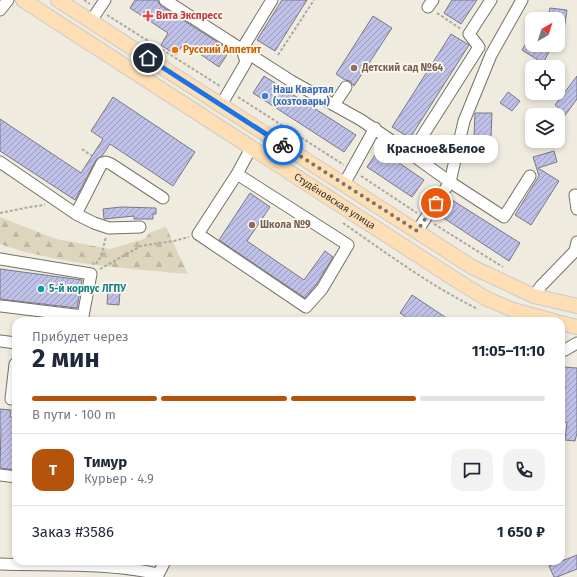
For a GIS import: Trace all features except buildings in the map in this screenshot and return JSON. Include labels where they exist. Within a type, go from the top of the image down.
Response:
[{"type":"main road","name":"Студёновская улица","points":[[23,0],[487,299],[513,310],[539,317]]},
{"type":"main road","name":"Студёновская улица","points":[[58,0],[98,10],[221,105],[472,267],[534,296],[577,306]]},
{"type":"main road","points":[[565,324],[577,327]]},
{"type":"street","points":[[0,10],[8,0]]},
{"type":"street","points":[[165,0],[291,81],[374,128],[450,182],[504,217],[530,176]]},
{"type":"street","points":[[221,105],[246,62],[242,49],[272,0]]},
{"type":"street","points":[[491,0],[469,34],[479,47],[491,55]]},
{"type":"street","points":[[417,231],[450,182],[464,121],[491,55],[522,0]]},
{"type":"street","points":[[411,154],[479,47]]},
{"type":"street","points":[[334,105],[346,87]]},
{"type":"street","points":[[344,184],[374,128]]},
{"type":"street","points":[[237,174],[348,245],[322,289],[306,307],[198,234],[237,174],[251,148]]},
{"type":"street","points":[[0,162],[76,214],[94,223],[108,228],[140,227]]},
{"type":"street","points":[[76,214],[102,163],[106,162],[162,198]]},
{"type":"street","points":[[575,195],[577,209]]},
{"type":"street","points":[[534,296],[541,286],[575,251],[577,242]]},
{"type":"street","points":[[0,259],[91,274],[83,317]]},
{"type":"street","points":[[1,306],[70,317]]},
{"type":"street","points":[[0,341],[12,342]]},
{"type":"street","points":[[565,350],[577,344]]},
{"type":"street","points":[[11,399],[12,390]]},
{"type":"street","points":[[0,475],[12,476]]},
{"type":"street","points":[[0,564],[12,564]]},
{"type":"street","points":[[52,565],[103,566],[137,569],[157,576],[163,565]]},
{"type":"path","points":[[84,0],[508,270]]},
{"type":"path","points":[[278,55],[314,0]]},
{"type":"path","points":[[431,4],[469,34]]},
{"type":"path","points":[[82,149],[92,156]]},
{"type":"path","points":[[0,213],[30,207],[62,204]]},
{"type":"path","points":[[91,274],[101,256],[108,228]]},
{"type":"path","points":[[91,274],[141,246],[174,241],[198,234]]},
{"type":"green space","points":[[0,217],[56,239],[110,249],[144,239],[151,232],[166,227],[188,274],[93,265],[46,257],[23,251],[0,244]]},
{"type":"way so far","points":[[283,145],[417,231],[430,214],[436,203]]},
{"type":"place","name":"Вита Экспресс","points":[[148,16]]},
{"type":"place","name":"Русский Аппетит","points":[[175,50]]},
{"type":"place","name":"Детский сад №64","points":[[354,68]]},
{"type":"place","name":"Наш Квартал (хозтовары)","points":[[265,96]]},
{"type":"place","name":"Красное&Белое","points":[[436,203]]},
{"type":"place","name":"Школа №9","points":[[252,225]]},
{"type":"place","name":"5-й корпус ЛГПУ","points":[[41,289]]},
{"type":"route","points":[[148,58],[283,145]]}]
